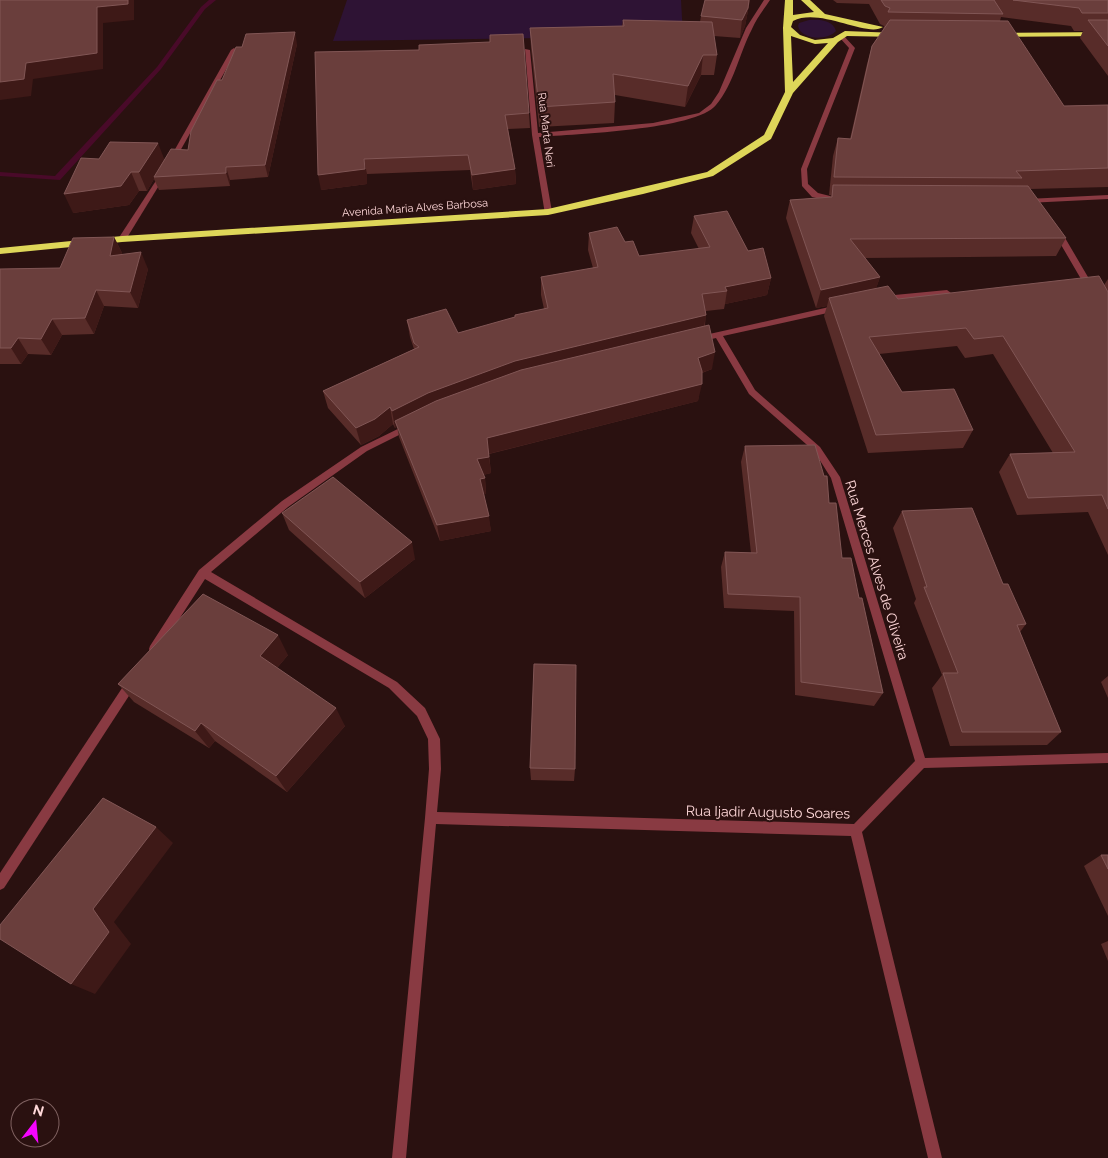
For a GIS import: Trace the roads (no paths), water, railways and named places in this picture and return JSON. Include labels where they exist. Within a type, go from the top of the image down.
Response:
[{"type":"highway","name":"Avenida Maria Alves Barbosa","points":[[789,0],[789,92]]},
{"type":"highway","points":[[806,0],[821,14]]},
{"type":"highway","points":[[902,31],[838,20],[821,14],[802,14],[788,24],[790,33],[805,40],[826,42],[841,37],[911,35]]},
{"type":"highway","points":[[838,20],[846,29],[841,37]]},
{"type":"highway","points":[[994,36],[1108,34]]},
{"type":"highway","name":"Avenida Maria Alves Barbosa","points":[[0,251],[122,239],[548,212],[710,174],[768,137],[789,92],[841,37]]},
{"type":"street","points":[[534,135],[653,125],[686,119],[701,114],[713,105],[722,92],[749,28],[767,0]]},
{"type":"street","points":[[840,200],[830,200],[815,195],[804,185],[804,169],[852,48],[841,37]]},
{"type":"street","points":[[122,239],[186,137],[234,50]]},
{"type":"street","name":"Rua Marta Neri","points":[[527,50],[534,135],[548,212]]},
{"type":"street","points":[[1019,201],[1108,197]]},
{"type":"street","points":[[1039,201],[1044,210]]},
{"type":"street","points":[[1054,226],[1082,282],[1095,297]]},
{"type":"street","points":[[875,300],[962,292]]},
{"type":"street","points":[[689,341],[847,306]]},
{"type":"street","name":"Rua Merces Alves de Oliveira","points":[[718,334],[752,392],[817,450],[835,477],[921,763]]},
{"type":"street","points":[[150,655],[203,573],[285,504],[364,449],[417,423]]},
{"type":"street","points":[[203,573],[393,685],[421,712],[434,739],[435,769],[431,818],[399,1158]]},
{"type":"street","points":[[0,884],[139,671]]},
{"type":"street","points":[[921,763],[1108,758]]},
{"type":"street","name":"Rua Ijadir Augusto Soares","points":[[431,818],[856,830],[921,763]]},
{"type":"street","points":[[856,830],[935,1158]]},
{"type":"waterway","points":[[0,174],[57,178],[159,68],[203,8],[213,0]]}]
